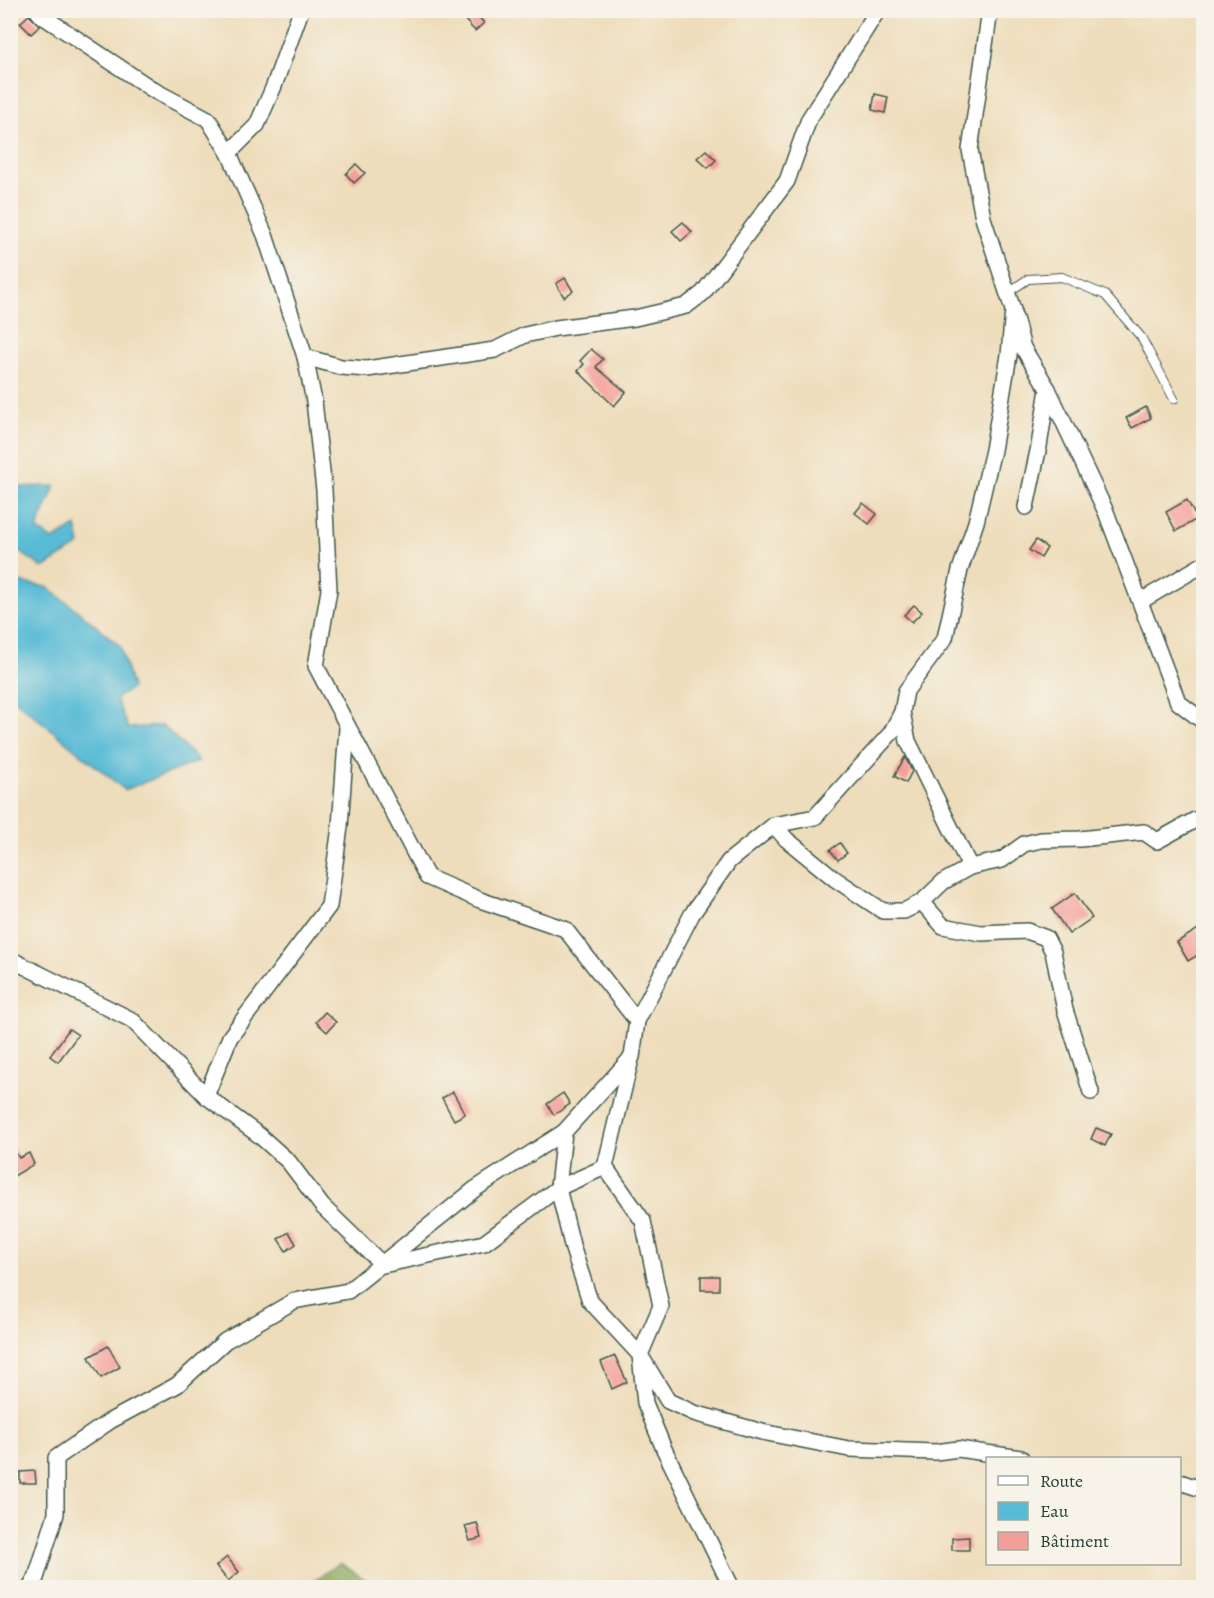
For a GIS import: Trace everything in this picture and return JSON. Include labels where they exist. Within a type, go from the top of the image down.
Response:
[{"type":"street","points":[[38,10],[41,15],[155,91],[174,99],[208,119],[230,153],[265,235],[306,357],[314,401],[324,490],[329,590],[316,666],[427,878],[480,900],[565,929],[637,1021]]},
{"type":"street","points":[[230,153],[257,125],[274,86],[301,10]]},
{"type":"street","points":[[306,357],[341,367],[367,369],[495,350],[525,335],[556,328],[635,318],[686,306],[703,293],[787,182],[809,119],[878,10]]},
{"type":"street","points":[[990,10],[970,150],[983,218],[1023,348],[1048,389],[1106,512],[1178,702],[1203,722]]},
{"type":"street","points":[[732,1587],[664,1449],[645,1403],[640,1355],[661,1306],[643,1221],[605,1167],[632,1057],[637,1021],[698,905],[729,861],[774,825],[814,817],[891,733],[902,712],[906,691],[945,638],[960,570],[976,522],[993,450],[1009,355],[1013,310]]},
{"type":"street","points":[[1026,507],[1048,389]]},
{"type":"street","points":[[1141,601],[1203,564]]},
{"type":"street","points":[[902,712],[908,741],[970,867]]},
{"type":"street","points":[[206,1096],[230,1037],[329,906],[340,827],[347,728]]},
{"type":"street","points":[[774,825],[786,839],[835,879],[883,911],[904,911],[922,902],[943,882],[970,867],[1002,860],[1024,844],[1041,840],[1080,839],[1144,832],[1157,841],[1195,820],[1203,819]]},
{"type":"street","points":[[922,902],[943,926],[981,933],[1027,931],[1046,938],[1053,952],[1065,1010],[1091,1092]]},
{"type":"street","points":[[10,959],[132,1020],[206,1096],[260,1136],[289,1162],[322,1206],[383,1265]]},
{"type":"street","points":[[30,1587],[36,1578],[56,1514],[56,1458],[110,1421],[177,1385],[225,1341],[294,1301],[348,1291],[475,1189],[564,1132],[632,1057]]},
{"type":"street","points":[[564,1132],[558,1188],[573,1249],[590,1301],[640,1355],[668,1401],[694,1413],[762,1432],[849,1449],[936,1452],[958,1449],[1013,1457]]},
{"type":"street","points":[[383,1265],[484,1243],[558,1188],[605,1167]]},
{"type":"street","points":[[1181,1483],[1203,1490]]},
{"type":"lane","points":[[1007,293],[1028,279],[1062,277],[1105,295],[1141,337],[1174,399]]},
{"type":"green space","points":[[340,1563],[377,1587],[304,1587]]},
{"type":"water","points":[[55,486],[37,529],[53,540],[76,526],[80,545],[43,568],[16,549],[11,555],[11,487]]},
{"type":"water","points":[[11,579],[47,587],[120,646],[132,688],[116,699],[128,728],[163,726],[199,761],[125,790],[11,697]]},
{"type":"building","points":[[473,11],[484,23],[475,31],[464,19]]},
{"type":"building","points":[[29,15],[40,26],[31,34],[20,23]]},
{"type":"building","points":[[875,94],[888,97],[885,113],[872,110]]},
{"type":"building","points":[[706,150],[716,160],[708,168],[697,158]]},
{"type":"building","points":[[356,164],[365,173],[354,183],[346,174]]},
{"type":"building","points":[[683,222],[692,232],[681,241],[672,231]]},
{"type":"building","points":[[565,278],[573,291],[564,297],[556,284]]},
{"type":"building","points":[[591,349],[603,359],[596,367],[626,392],[614,406],[578,371],[584,364],[580,361]]},
{"type":"building","points":[[1146,407],[1151,418],[1132,428],[1126,418]]},
{"type":"building","points":[[1187,500],[1197,519],[1176,531],[1166,512]]},
{"type":"building","points":[[863,503],[877,514],[869,524],[855,513]]},
{"type":"building","points":[[1036,540],[1047,548],[1041,558],[1029,550]]},
{"type":"building","points":[[914,605],[922,612],[912,622],[904,615]]},
{"type":"building","points":[[905,757],[912,771],[906,783],[894,776]]},
{"type":"building","points":[[840,843],[847,853],[838,860],[830,850]]},
{"type":"building","points":[[1075,893],[1092,918],[1069,934],[1052,909]]},
{"type":"building","points":[[1203,926],[1203,952],[1188,961],[1177,942]]},
{"type":"building","points":[[325,1012],[336,1022],[327,1032],[316,1022]]},
{"type":"building","points":[[69,1029],[78,1035],[58,1062],[50,1056]]},
{"type":"building","points":[[453,1092],[465,1114],[454,1120],[442,1098]]},
{"type":"building","points":[[563,1093],[570,1104],[554,1115],[547,1104]]},
{"type":"building","points":[[1096,1128],[1111,1134],[1105,1146],[1091,1139]]},
{"type":"building","points":[[10,1143],[19,1158],[29,1153],[34,1164],[14,1176],[10,1170]]},
{"type":"building","points":[[289,1232],[296,1244],[286,1251],[278,1239]]},
{"type":"building","points":[[701,1276],[719,1276],[719,1290],[701,1290]]},
{"type":"building","points":[[108,1346],[120,1367],[101,1378],[89,1357]]},
{"type":"building","points":[[615,1356],[627,1382],[612,1389],[601,1362]]},
{"type":"building","points":[[35,1471],[36,1483],[20,1483],[20,1472]]},
{"type":"building","points":[[477,1523],[481,1538],[470,1541],[465,1526]]},
{"type":"building","points":[[969,1537],[969,1550],[952,1550],[952,1538]]},
{"type":"building","points":[[227,1557],[239,1572],[228,1581],[216,1566]]}]
